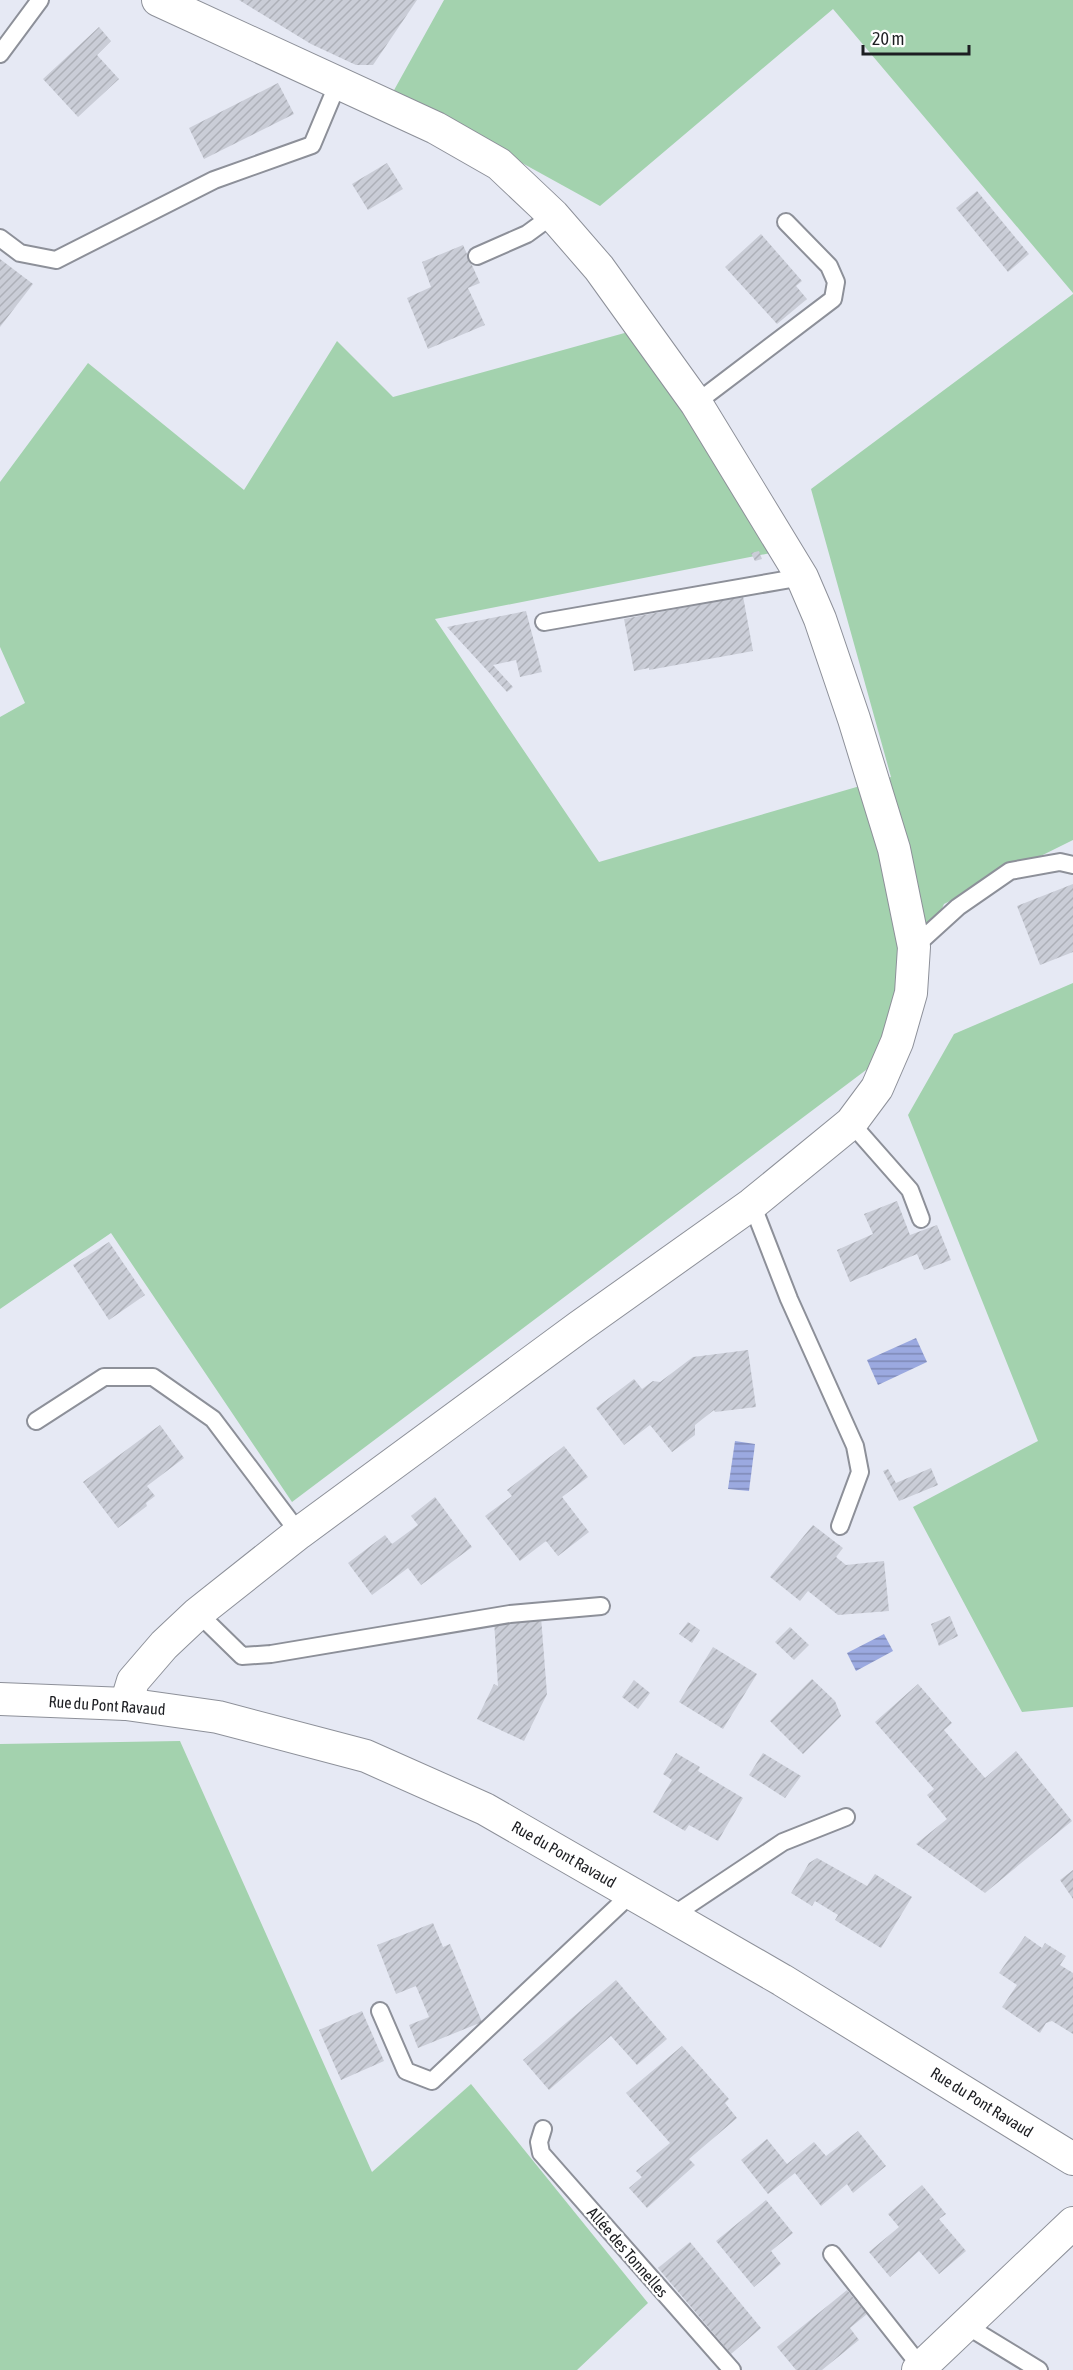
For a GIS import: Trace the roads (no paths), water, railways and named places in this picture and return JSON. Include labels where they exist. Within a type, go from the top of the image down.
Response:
[{"type":"street","points":[[126,1704],[133,1681],[164,1645],[198,1613],[299,1533],[579,1327],[752,1204],[851,1123],[877,1088],[897,1042],[911,993],[914,947],[894,849],[820,618],[802,577],[696,403],[599,268],[553,215],[499,164],[436,128],[158,0]]},
{"type":"street","name":"Rue du Pont Ravaud","points":[[0,1699],[126,1704],[218,1717],[366,1756],[485,1809],[782,1980],[1073,2158]]},
{"type":"street","points":[[920,2368],[967,2326],[1073,2223]]},
{"type":"lane","points":[[0,54],[40,0]]},
{"type":"lane","points":[[0,238],[20,253],[56,260],[214,180],[312,145],[338,83]]},
{"type":"lane","points":[[477,256],[527,234],[553,215]]},
{"type":"lane","points":[[696,403],[833,299],[836,282],[829,266],[786,222]]},
{"type":"lane","points":[[544,622],[802,577]]},
{"type":"lane","points":[[914,947],[958,907],[1010,872],[1060,862],[1073,865]]},
{"type":"lane","points":[[851,1123],[910,1190],[921,1219]]},
{"type":"lane","points":[[752,1204],[789,1299],[855,1446],[860,1472],[840,1526]]},
{"type":"lane","points":[[36,1421],[104,1377],[153,1377],[213,1419],[299,1533]]},
{"type":"lane","points":[[198,1613],[242,1656],[271,1654],[510,1614],[601,1606]]},
{"type":"lane","points":[[672,1916],[783,1842],[846,1816]]},
{"type":"lane","points":[[380,2011],[406,2071],[432,2081],[632,1893]]},
{"type":"lane","name":"Allée des Tonnelles","points":[[543,2129],[539,2142],[541,2153],[732,2370]]},
{"type":"lane","points":[[832,2254],[920,2368]]},
{"type":"lane","points":[[967,2326],[1039,2370]]},
{"type":"water","points":[[916,1338],[927,1362],[878,1385],[867,1360]]},
{"type":"water","points":[[735,1441],[755,1444],[749,1491],[728,1489]]},
{"type":"water","points":[[884,1634],[893,1651],[856,1671],[847,1653]]}]
